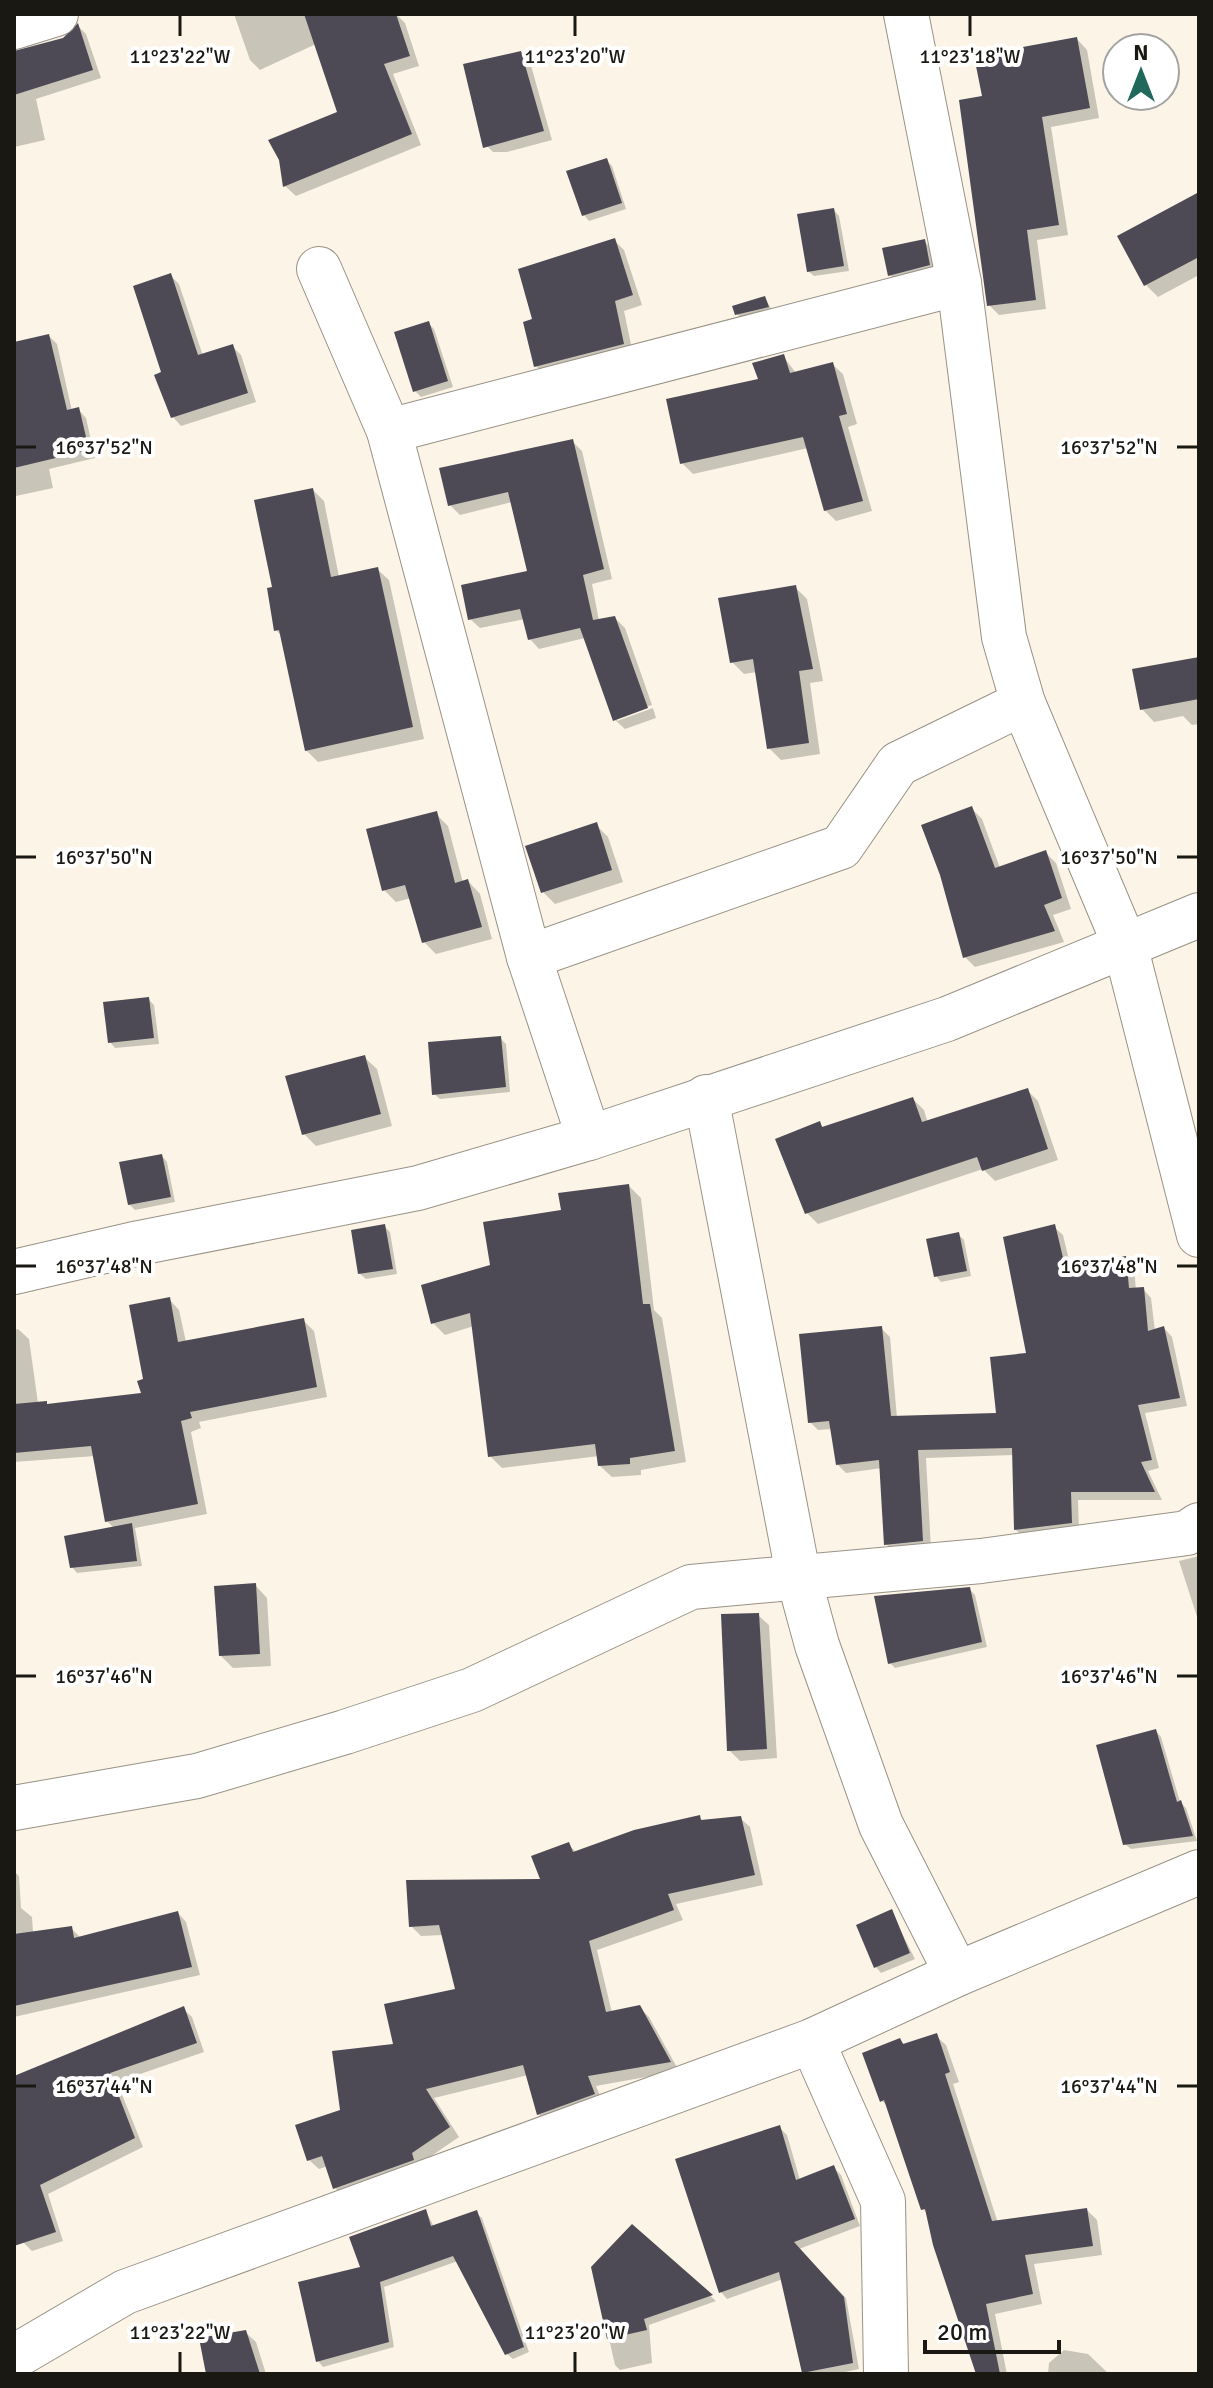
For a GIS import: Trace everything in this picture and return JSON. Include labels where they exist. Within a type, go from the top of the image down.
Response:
[{"type":"street","points":[[14,27],[56,14]]},
{"type":"street","points":[[906,14],[959,283],[991,557],[1004,637],[1023,703],[1125,945],[1199,1235]]},
{"type":"street","points":[[319,269],[389,431],[529,957],[589,1138]]},
{"type":"street","points":[[389,431],[959,283]]},
{"type":"street","points":[[529,957],[841,847],[898,764],[1023,703]]},
{"type":"street","points":[[14,1272],[139,1243],[418,1188],[589,1138],[947,1019],[1199,915]]},
{"type":"street","points":[[706,1097],[799,1579],[817,1645],[881,1825],[957,1974]]},
{"type":"street","points":[[14,1808],[197,1776],[345,1732],[472,1690],[691,1587],[981,1561],[1187,1533],[1199,1525]]},
{"type":"street","points":[[14,2357],[125,2292],[812,2041],[957,1974],[1199,1872]]},
{"type":"street","points":[[812,2041],[883,2201],[886,2374]]},
{"type":"building","points":[[304,14],[396,14],[410,56],[384,64],[412,134],[283,187],[279,160],[268,140],[337,112]]},
{"type":"building","points":[[78,23],[93,70],[14,95],[14,51],[63,38]]},
{"type":"building","points":[[1077,37],[1090,108],[1042,117],[1059,225],[1027,230],[1036,300],[987,306],[959,100],[982,96],[974,56]]},
{"type":"building","points":[[521,51],[544,131],[483,148],[463,64]]},
{"type":"building","points":[[607,158],[622,203],[582,216],[566,171]]},
{"type":"building","points":[[1199,192],[1199,257],[1144,286],[1117,236]]},
{"type":"building","points":[[834,208],[844,266],[807,272],[797,214]]},
{"type":"building","points":[[615,238],[633,295],[615,301],[624,344],[534,367],[523,322],[532,319],[518,269]]},
{"type":"building","points":[[925,239],[930,265],[888,276],[882,248]]},
{"type":"building","points":[[171,273],[198,355],[233,344],[248,393],[171,418],[154,375],[161,372],[133,286]]},
{"type":"building","points":[[765,296],[769,307],[735,315],[732,306]]},
{"type":"building","points":[[429,321],[448,381],[413,392],[394,332]]},
{"type":"building","points":[[49,334],[67,410],[79,407],[89,450],[14,468],[14,342]]},
{"type":"building","points":[[784,354],[790,373],[833,362],[847,414],[839,416],[863,501],[824,511],[803,437],[680,464],[666,399],[758,379],[752,363]]},
{"type":"building","points":[[573,439],[604,569],[583,575],[593,620],[615,616],[648,708],[613,721],[580,628],[528,640],[520,609],[468,620],[461,585],[527,571],[508,492],[448,506],[439,468]]},
{"type":"building","points":[[313,488],[331,577],[378,567],[413,727],[305,751],[279,630],[274,631],[267,588],[272,587],[254,500]]},
{"type":"building","points":[[796,585],[813,669],[799,671],[809,743],[767,749],[753,659],[730,663],[718,598]]},
{"type":"building","points":[[1199,657],[1199,699],[1140,710],[1132,669]]},
{"type":"building","points":[[972,806],[995,868],[1046,850],[1062,898],[1044,905],[1055,931],[963,958],[940,875],[921,825]]},
{"type":"building","points":[[437,811],[455,883],[468,879],[482,927],[422,943],[405,885],[382,891],[366,829]]},
{"type":"building","points":[[597,822],[612,870],[541,893],[525,846]]},
{"type":"building","points":[[149,997],[154,1038],[108,1043],[103,1002]]},
{"type":"building","points":[[501,1036],[506,1087],[432,1095],[428,1042]]},
{"type":"building","points":[[365,1055],[381,1114],[302,1135],[285,1076]]},
{"type":"building","points":[[1028,1088],[1048,1149],[982,1171],[977,1157],[805,1214],[775,1139],[820,1121],[822,1127],[913,1097],[922,1122]]},
{"type":"building","points":[[162,1154],[171,1197],[128,1205],[119,1162]]},
{"type":"building","points":[[629,1184],[643,1304],[650,1304],[675,1451],[630,1458],[630,1464],[598,1466],[595,1444],[488,1457],[470,1313],[431,1324],[421,1285],[490,1265],[483,1222],[561,1210],[558,1193]]},
{"type":"building","points":[[385,1224],[393,1269],[358,1274],[351,1230]]},
{"type":"building","points":[[1055,1224],[1064,1262],[1126,1256],[1129,1288],[1144,1287],[1148,1331],[1164,1326],[1180,1398],[1138,1405],[1152,1460],[1141,1462],[1155,1492],[1071,1492],[1072,1523],[1014,1530],[1012,1448],[918,1450],[923,1541],[884,1545],[879,1460],[836,1465],[829,1421],[808,1423],[799,1334],[882,1326],[891,1416],[996,1413],[990,1357],[1026,1353],[1003,1237]]},
{"type":"building","points":[[959,1232],[967,1271],[934,1277],[926,1239]]},
{"type":"building","points":[[170,1297],[178,1342],[304,1318],[317,1387],[190,1412],[192,1418],[181,1421],[198,1504],[105,1522],[91,1446],[14,1453],[14,1404],[47,1401],[47,1404],[141,1393],[137,1381],[143,1379],[129,1305]]},
{"type":"building","points":[[132,1523],[137,1561],[70,1568],[64,1536]]},
{"type":"building","points":[[256,1583],[260,1654],[219,1656],[214,1586]]},
{"type":"building","points":[[970,1587],[982,1642],[888,1664],[874,1596]]},
{"type":"building","points":[[759,1613],[767,1749],[727,1751],[721,1614]]},
{"type":"building","points":[[1156,1729],[1177,1802],[1181,1800],[1193,1836],[1123,1845],[1096,1745]]},
{"type":"building","points":[[700,1815],[701,1820],[741,1816],[755,1875],[668,1894],[674,1910],[589,1941],[606,2012],[640,2005],[671,2062],[588,2076],[595,2094],[537,2115],[523,2065],[426,2089],[450,2127],[412,2153],[414,2160],[333,2189],[322,2156],[307,2161],[295,2125],[340,2110],[332,2051],[393,2044],[384,2004],[455,1989],[439,1925],[409,1927],[406,1880],[540,1879],[531,1856],[569,1842],[573,1852],[634,1830]]},
{"type":"building","points":[[892,1909],[910,1953],[874,1968],[856,1925]]},
{"type":"building","points":[[178,1911],[192,1967],[14,2006],[14,1934],[72,1926],[74,1938]]},
{"type":"building","points":[[184,2006],[197,2043],[110,2073],[135,2138],[40,2185],[56,2232],[14,2246],[14,2076]]},
{"type":"building","points":[[937,2033],[950,2072],[945,2074],[992,2221],[1087,2208],[1093,2246],[1025,2255],[1033,2294],[986,2304],[1000,2374],[976,2374],[933,2245],[925,2209],[921,2210],[884,2100],[880,2102],[862,2053],[900,2038],[903,2044]]},
{"type":"building","points":[[780,2125],[796,2180],[834,2165],[855,2219],[794,2242],[844,2297],[853,2363],[802,2373],[779,2272],[719,2293],[675,2159]]},
{"type":"building","points":[[426,2209],[431,2226],[477,2210],[524,2347],[505,2355],[453,2256],[380,2282],[389,2342],[316,2362],[298,2282],[360,2267],[349,2237]]},
{"type":"building","points":[[632,2224],[713,2295],[644,2319],[647,2330],[607,2339],[591,2267]]},
{"type":"building","points":[[246,2330],[260,2374],[206,2374],[199,2338]]}]
